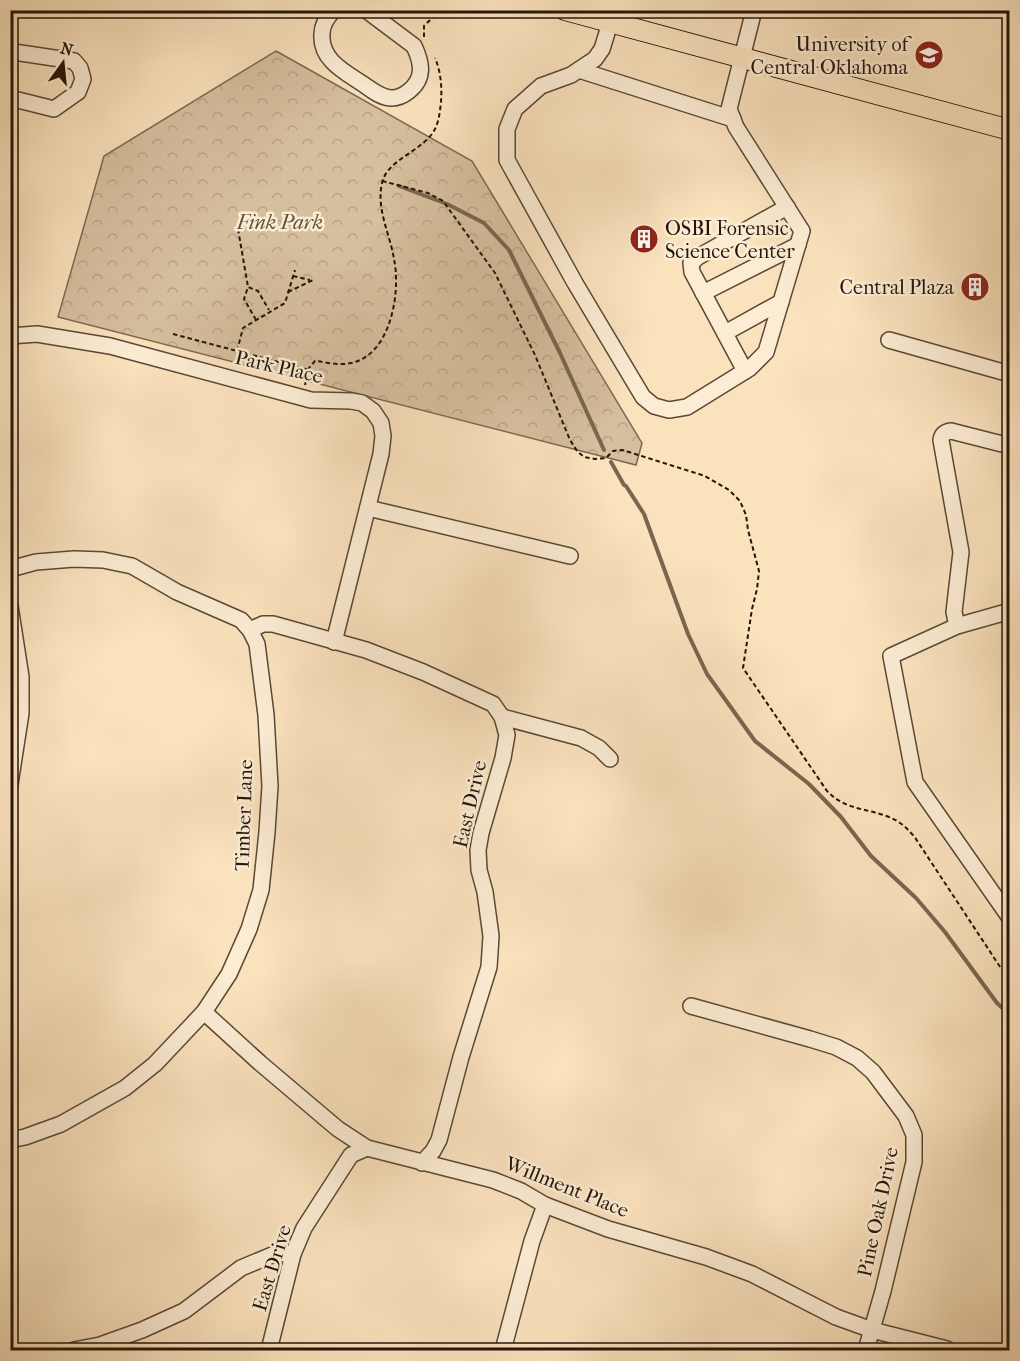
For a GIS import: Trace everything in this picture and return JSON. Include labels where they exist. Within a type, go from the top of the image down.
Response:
[{"type":"main road","points":[[564,10],[1010,130]]},
{"type":"street","points":[[334,10],[322,26],[321,40],[326,56],[338,68],[383,96],[392,98],[402,96],[420,80],[421,68],[418,54],[414,46],[366,10]]},
{"type":"street","points":[[610,23],[602,50],[596,59],[571,75],[541,86],[515,109],[507,129],[507,160],[575,283],[643,397],[654,406],[669,410],[687,406],[745,371],[766,352],[802,231],[736,127],[729,109],[754,10]]},
{"type":"street","points":[[10,57],[14,52],[74,60],[80,68],[83,79],[78,92],[54,109],[10,98]]},
{"type":"street","points":[[579,70],[733,120]]},
{"type":"street","points":[[745,371],[692,272],[691,263],[787,207]]},
{"type":"street","points":[[703,293],[798,245]]},
{"type":"street","points":[[725,333],[781,302]]},
{"type":"street","name":"Park Place","points":[[10,336],[37,334],[110,346],[311,400],[351,400],[373,411],[381,423],[383,436],[381,454],[334,642]]},
{"type":"street","points":[[889,340],[1010,374]]},
{"type":"street","points":[[957,626],[954,612],[961,552],[942,435],[951,431],[1010,446]]},
{"type":"street","points":[[368,508],[570,556]]},
{"type":"street","points":[[10,569],[36,562],[74,559],[103,560],[132,566],[177,592],[241,620],[250,630],[263,624],[273,624],[366,650],[470,692],[493,704],[502,717],[581,738],[599,748],[609,759]]},
{"type":"street","points":[[10,606],[21,677],[21,713],[10,784]]},
{"type":"street","points":[[1010,611],[957,626],[891,656],[915,782],[1010,918]]},
{"type":"street","name":"Timber Lane","points":[[10,1140],[61,1124],[125,1088],[155,1064],[204,1012],[229,974],[249,929],[261,890],[270,786],[261,667],[257,644],[250,630]]},
{"type":"street","name":"East Drive","points":[[422,1163],[439,1140],[461,1057],[489,967],[491,936],[487,903],[479,870],[478,850],[503,758],[507,735],[502,717]]},
{"type":"street","name":"Pine Oak Drive","points":[[691,1006],[836,1047],[857,1058],[873,1072],[906,1116],[914,1135],[914,1162],[883,1291],[866,1350]]},
{"type":"street","name":"Willment Place","points":[[204,1012],[338,1129],[367,1148],[493,1180],[521,1191],[545,1205],[608,1229],[706,1257],[752,1274],[836,1317],[872,1330],[947,1349]]},
{"type":"street","name":"East Drive","points":[[269,1350],[293,1254],[304,1228],[351,1155],[367,1148]]},
{"type":"street","points":[[503,1350],[532,1241],[545,1205]]},
{"type":"street","points":[[74,1350],[100,1345],[142,1330],[184,1311],[241,1268],[278,1253],[293,1254]]},
{"type":"path","points":[[426,40],[424,26],[440,10]]},
{"type":"path","points":[[301,397],[309,370],[315,361],[342,364],[357,362],[380,343],[386,331],[394,306],[397,281],[394,255],[388,239],[381,203],[382,181],[395,163],[412,153],[427,140],[436,128],[440,113],[441,87],[433,54]]},
{"type":"path","points":[[382,181],[428,193],[443,201],[495,273],[535,355],[570,440],[577,451],[584,457],[596,459],[606,458],[613,451],[629,452],[705,476],[729,490],[740,501],[746,515],[759,571],[743,668],[833,797],[850,806],[899,822],[914,836],[1010,982]]},
{"type":"path","points":[[238,229],[248,288],[244,299],[256,320]]},
{"type":"path","points":[[237,351],[243,328],[285,303],[294,270]]},
{"type":"path","points":[[288,292],[313,280],[293,276]]},
{"type":"path","points":[[248,288],[258,291],[270,311]]},
{"type":"path","points":[[173,334],[309,370]]},
{"type":"green space","name":"Fink Park","points":[[276,51],[472,161],[642,443],[636,465],[58,317],[104,156]]},
{"type":"waterway","points":[[399,186],[447,204],[484,223],[509,250],[560,353],[604,450]]},
{"type":"waterway","points":[[611,462],[644,514],[688,634],[707,674],[755,741],[809,784],[841,817],[871,856],[916,898],[945,932],[997,1003],[1010,1015]]},
{"type":"place","name":"University of Central Oklahoma","points":[[929,55]]},
{"type":"place","name":"OSBI Forensic Science Center","points":[[644,239]]},
{"type":"place","name":"Central Plaza","points":[[975,287]]}]
